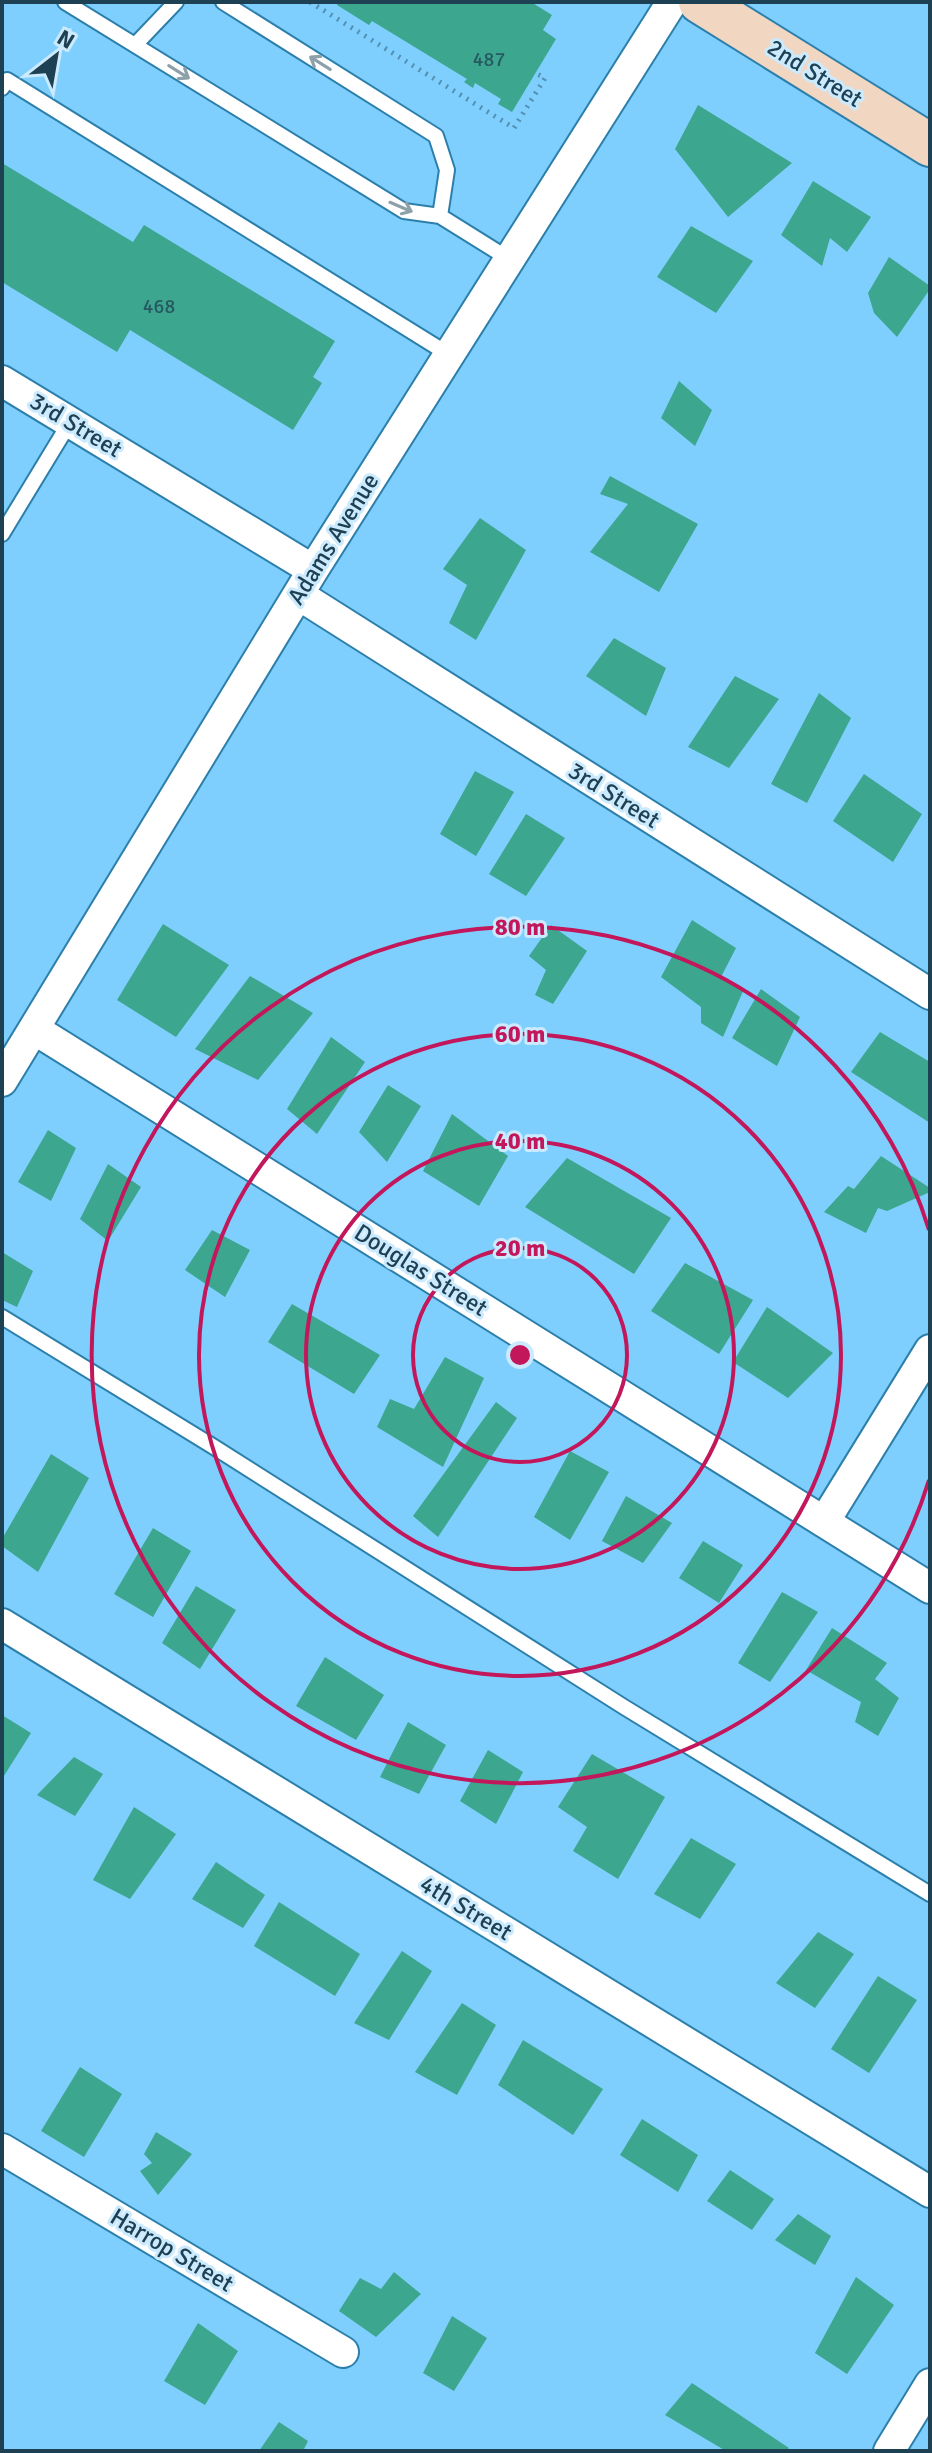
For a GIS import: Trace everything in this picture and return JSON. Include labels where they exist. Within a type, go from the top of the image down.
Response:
[{"type":"main road","name":"2nd Street","points":[[700,2],[930,145]]},
{"type":"street","name":"Adams Avenue","points":[[2,1081],[306,582],[672,2]]},
{"type":"street","name":"3rd Street","points":[[2,381],[70,422],[306,582],[930,994]]},
{"type":"street","name":"Douglas Street","points":[[34,1029],[930,1588]]},
{"type":"street","points":[[824,1522],[930,1350]]},
{"type":"street","name":"4th Street","points":[[2,1624],[930,2192]]},
{"type":"street","name":"Harrop Street","points":[[2,2149],[343,2352]]},
{"type":"street","points":[[889,2451],[930,2384]]},
{"type":"lane","points":[[65,2],[404,211],[440,216],[509,259]]},
{"type":"lane","points":[[135,45],[176,2]]},
{"type":"lane","points":[[223,2],[436,136],[447,170],[440,216]]},
{"type":"lane","points":[[2,88],[7,80],[448,354]]},
{"type":"lane","points":[[2,534],[70,422]]},
{"type":"lane","points":[[2,1317],[214,1447],[624,1707],[930,1894]]},
{"type":"path","points":[[310,2],[514,128],[545,78],[537,74]]},
{"type":"building","points":[[338,2],[531,2],[552,15],[543,30],[556,39],[512,112],[498,104],[501,99],[475,83],[473,88],[464,82],[467,79],[372,21],[369,25],[337,5]]},
{"type":"building","points":[[698,105],[792,163],[728,217],[675,149]]},
{"type":"building","points":[[2,163],[133,242],[144,225],[335,341],[313,377],[322,383],[293,430],[130,330],[117,352],[2,282]]},
{"type":"building","points":[[813,181],[871,217],[847,252],[830,238],[822,266],[781,235]]},
{"type":"building","points":[[691,226],[753,261],[716,313],[657,277]]},
{"type":"building","points":[[889,257],[930,286],[897,337],[874,313],[868,293]]},
{"type":"building","points":[[679,381],[712,410],[695,446],[661,418]]},
{"type":"building","points":[[610,476],[698,524],[659,592],[590,552],[628,504],[600,494]]},
{"type":"building","points":[[480,518],[526,550],[476,640],[449,623],[467,585],[443,569]]},
{"type":"building","points":[[614,638],[666,668],[646,716],[586,676]]},
{"type":"building","points":[[735,676],[779,699],[729,768],[688,747]]},
{"type":"building","points":[[819,693],[851,718],[807,803],[771,784]]},
{"type":"building","points":[[475,771],[514,792],[476,856],[440,834]]},
{"type":"building","points":[[864,774],[922,814],[893,862],[833,821]]},
{"type":"building","points":[[526,814],[565,838],[526,896],[489,874]]},
{"type":"building","points":[[692,920],[736,948],[721,977],[744,989],[723,1037],[701,1023],[701,1007],[661,977]]},
{"type":"building","points":[[163,924],[229,965],[176,1037],[117,1000]]},
{"type":"building","points":[[551,925],[587,951],[553,1004],[535,995],[546,970],[529,956]]},
{"type":"building","points":[[250,976],[313,1013],[258,1080],[195,1049]]},
{"type":"building","points":[[761,989],[800,1017],[777,1066],[732,1038]]},
{"type":"building","points":[[880,1032],[930,1062],[930,1123],[851,1072]]},
{"type":"building","points":[[331,1037],[365,1062],[317,1134],[287,1109]]},
{"type":"building","points":[[388,1085],[421,1106],[387,1162],[359,1132]]},
{"type":"building","points":[[452,1114],[508,1156],[479,1206],[423,1171]]},
{"type":"building","points":[[48,1130],[76,1148],[51,1201],[18,1182]]},
{"type":"building","points":[[881,1156],[930,1188],[930,1192],[887,1211],[878,1208],[866,1233],[824,1212],[848,1186],[854,1189]]},
{"type":"building","points":[[567,1158],[671,1218],[634,1274],[525,1207]]},
{"type":"building","points":[[108,1164],[141,1187],[108,1241],[80,1219]]},
{"type":"building","points":[[212,1230],[250,1250],[225,1297],[185,1270]]},
{"type":"building","points":[[2,1252],[33,1271],[17,1307],[2,1300]]},
{"type":"building","points":[[685,1263],[753,1300],[719,1354],[651,1311]]},
{"type":"building","points":[[292,1304],[380,1355],[354,1394],[268,1342]]},
{"type":"building","points":[[767,1307],[833,1353],[788,1398],[733,1362]]},
{"type":"building","points":[[445,1357],[484,1378],[443,1467],[377,1427],[390,1399],[414,1409]]},
{"type":"building","points":[[496,1402],[517,1418],[438,1537],[413,1516]]},
{"type":"building","points":[[570,1451],[609,1472],[570,1540],[534,1517]]},
{"type":"building","points":[[51,1454],[89,1478],[38,1572],[2,1546],[2,1539]]},
{"type":"building","points":[[626,1496],[672,1523],[643,1563],[602,1541]]},
{"type":"building","points":[[153,1528],[191,1551],[153,1617],[114,1594]]},
{"type":"building","points":[[703,1541],[743,1565],[719,1603],[679,1578]]},
{"type":"building","points":[[196,1586],[236,1610],[200,1669],[162,1643]]},
{"type":"building","points":[[782,1592],[818,1612],[770,1682],[738,1663]]},
{"type":"building","points":[[832,1628],[887,1663],[875,1679],[899,1698],[878,1736],[855,1722],[861,1702],[806,1670]]},
{"type":"building","points":[[325,1657],[384,1695],[356,1740],[296,1706]]},
{"type":"building","points":[[2,1715],[31,1733],[2,1779]]},
{"type":"building","points":[[408,1722],[446,1745],[419,1794],[380,1777]]},
{"type":"building","points":[[488,1750],[523,1772],[496,1824],[460,1801]]},
{"type":"building","points":[[592,1754],[665,1797],[618,1879],[573,1851],[587,1827],[558,1807]]},
{"type":"building","points":[[74,1757],[103,1774],[75,1816],[37,1795]]},
{"type":"building","points":[[134,1807],[176,1834],[130,1899],[93,1880]]},
{"type":"building","points":[[691,1838],[736,1864],[700,1919],[654,1894]]},
{"type":"building","points":[[216,1862],[265,1895],[243,1928],[192,1899]]},
{"type":"building","points":[[279,1902],[360,1954],[335,1996],[254,1946]]},
{"type":"building","points":[[818,1932],[854,1954],[815,2008],[776,1983]]},
{"type":"building","points":[[402,1951],[432,1971],[389,2040],[354,2023]]},
{"type":"building","points":[[878,1976],[917,2000],[869,2073],[831,2049]]},
{"type":"building","points":[[462,2003],[496,2025],[457,2095],[415,2072]]},
{"type":"building","points":[[523,2040],[603,2089],[573,2135],[498,2085]]},
{"type":"building","points":[[80,2067],[122,2094],[84,2157],[41,2131]]},
{"type":"building","points":[[642,2119],[698,2155],[678,2192],[620,2155]]},
{"type":"building","points":[[156,2132],[192,2154],[158,2195],[140,2171],[152,2163],[144,2154]]},
{"type":"building","points":[[730,2170],[774,2199],[752,2230],[707,2201]]},
{"type":"building","points":[[798,2214],[831,2236],[815,2265],[775,2240]]},
{"type":"building","points":[[394,2272],[421,2294],[376,2337],[339,2311],[360,2278],[381,2289]]},
{"type":"building","points":[[856,2277],[894,2305],[847,2374],[815,2353]]},
{"type":"building","points":[[452,2316],[487,2338],[454,2391],[423,2373]]},
{"type":"building","points":[[198,2323],[238,2351],[205,2405],[164,2381]]},
{"type":"building","points":[[692,2383],[789,2448],[786,2451],[726,2451],[665,2415]]},
{"type":"building","points":[[279,2422],[308,2441],[303,2451],[259,2451]]}]
